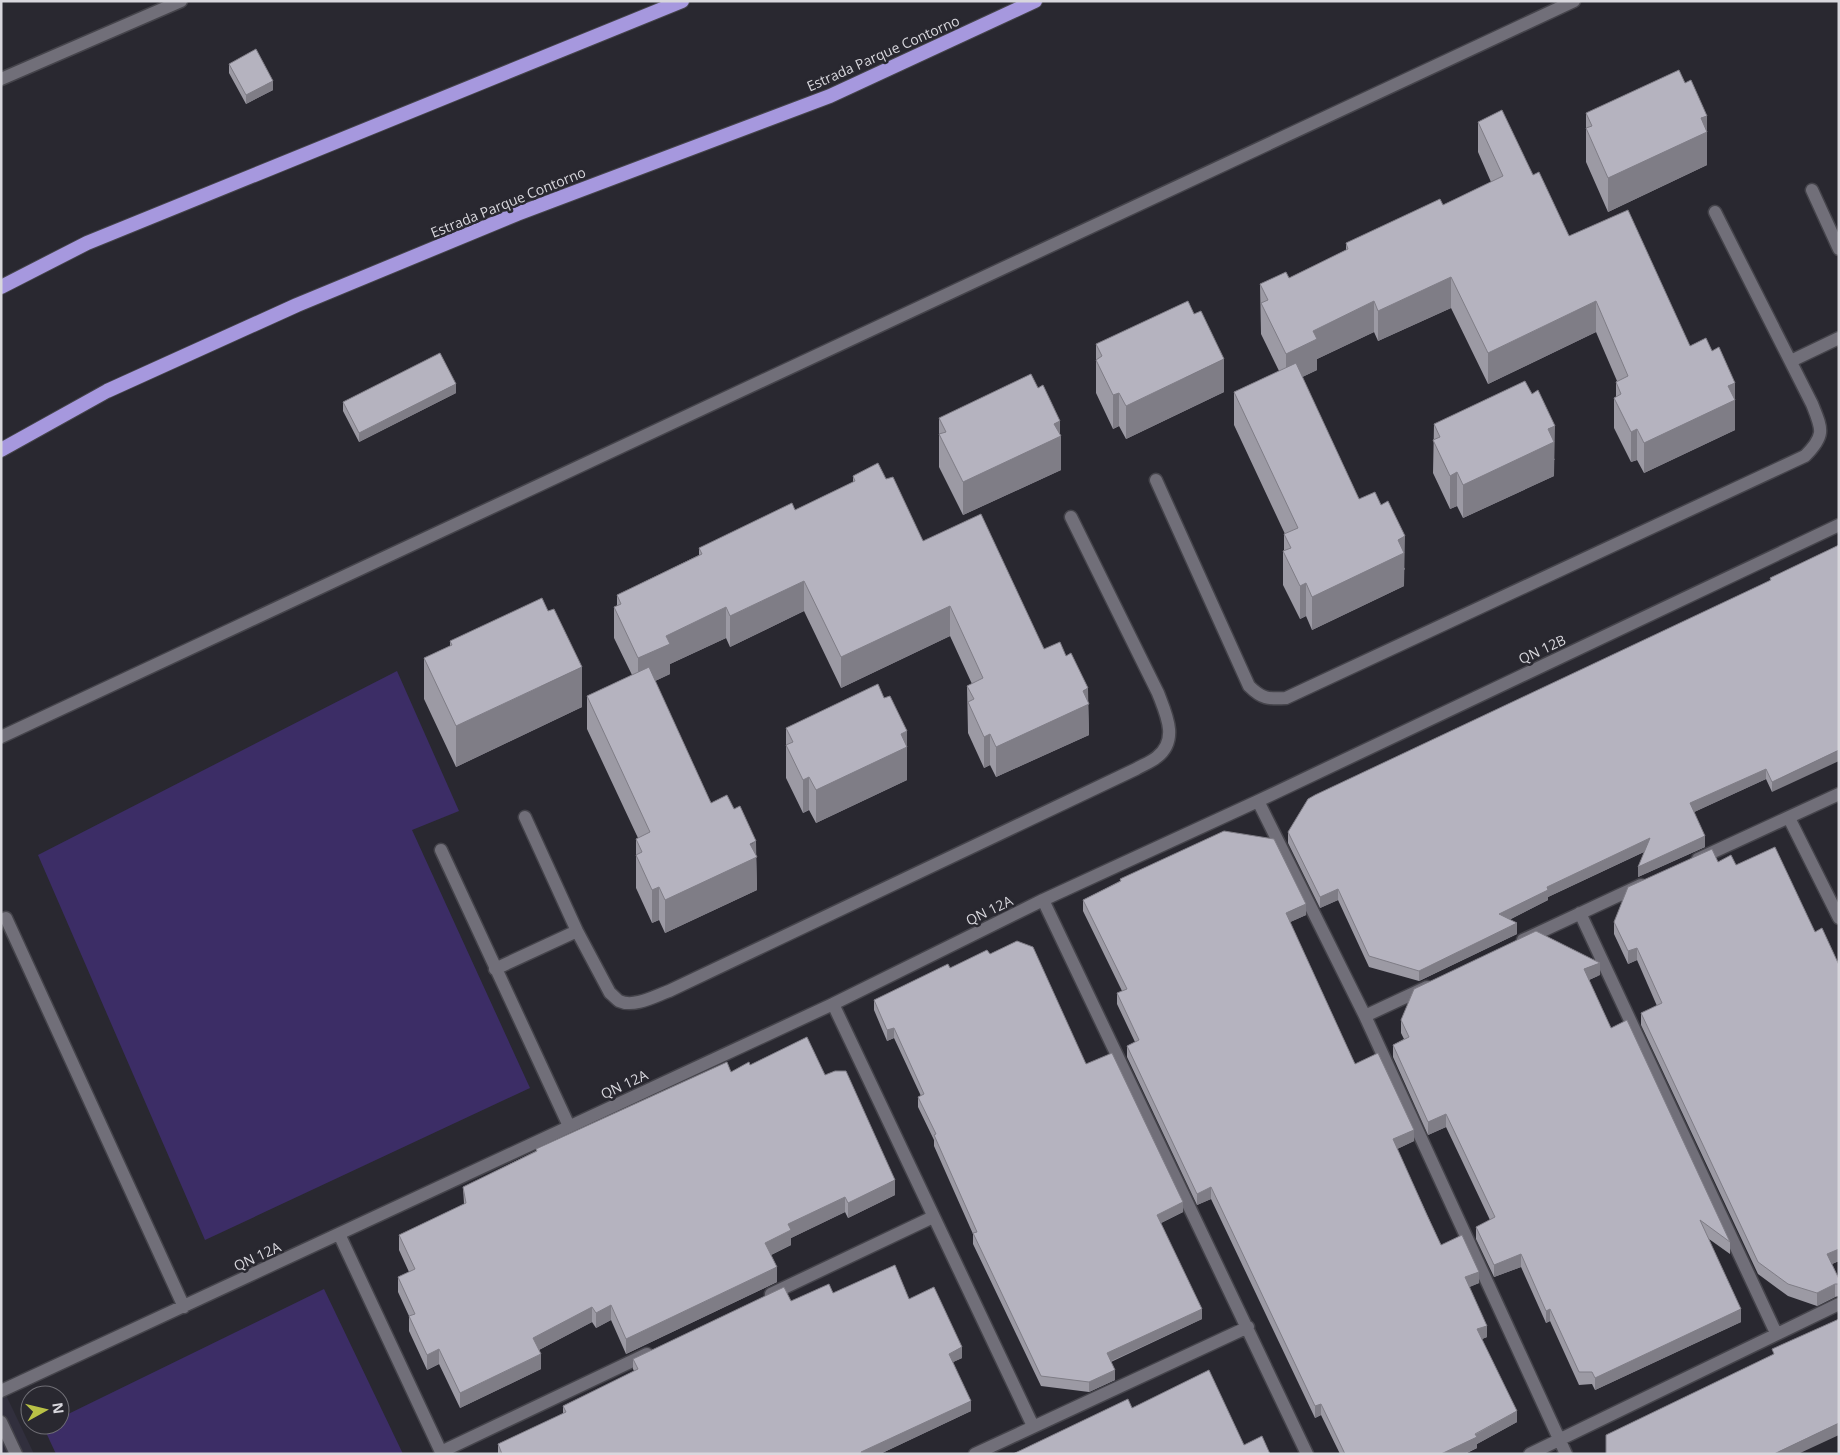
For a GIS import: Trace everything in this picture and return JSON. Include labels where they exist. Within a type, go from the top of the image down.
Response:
[{"type":"highway","points":[[1,287],[87,244],[682,1]]},
{"type":"highway","name":"Estrada Parque Contorno","points":[[1,450],[107,391],[297,306],[517,214],[830,96],[1035,1]]},
{"type":"street","points":[[1,79],[181,1]]},
{"type":"street","points":[[1,737],[1574,1]]},
{"type":"street","points":[[1812,190],[1839,249]]},
{"type":"street","points":[[1156,480],[1249,686],[1259,695],[1270,698],[1286,698],[1805,456],[1816,445],[1820,434],[1820,423],[1791,361],[1715,212]]},
{"type":"street","points":[[1791,361],[1839,338]]},
{"type":"street","points":[[526,817],[577,931],[610,993],[618,1001],[629,1003],[644,1000],[678,986],[1118,778],[1157,757],[1166,746],[1170,734],[1168,718],[1158,693],[1071,517]]},
{"type":"street","name":"QN 12B","points":[[1258,801],[1839,525]]},
{"type":"street","points":[[1689,863],[1839,794]]},
{"type":"street","points":[[1258,801],[1365,1016],[1566,1454]]},
{"type":"street","name":"QN 12A","points":[[1,1391],[833,1004],[1043,900],[1258,801]]},
{"type":"street","points":[[1789,818],[1839,918]]},
{"type":"street","points":[[441,850],[569,1126]]},
{"type":"street","points":[[1508,947],[1580,912],[1653,880]]},
{"type":"street","points":[[1043,900],[1248,1326],[1307,1454]]},
{"type":"street","points":[[1580,912],[1776,1333]]},
{"type":"street","points":[[6,918],[184,1307]]},
{"type":"street","points":[[495,969],[577,931]]},
{"type":"street","points":[[1365,1016],[1437,982]]},
{"type":"street","points":[[833,1004],[1033,1426]]},
{"type":"street","points":[[763,1298],[933,1217]]},
{"type":"street","points":[[339,1234],[442,1453],[656,1349]]},
{"type":"street","points":[[1530,1454],[1839,1304]]},
{"type":"street","points":[[975,1454],[1248,1326]]},
{"type":"street","points":[[1,1422],[16,1454]]},
{"type":"shaded area","points":[[397,671],[459,811],[412,830],[530,1088],[205,1240],[38,855]]},
{"type":"shaded area","points":[[324,1289],[403,1454],[56,1454],[47,1435],[70,1435],[70,1413]]},
{"type":"shaded area","points":[[5,1393],[20,1425],[20,1435],[25,1435],[34,1454],[1,1454],[1,1395]]},
{"type":"building","points":[[256,49],[273,81],[246,95],[229,64]]},
{"type":"building","points":[[1679,70],[1685,83],[1691,80],[1707,116],[1701,118],[1707,132],[1608,178],[1586,128],[1592,126],[1586,113]]},
{"type":"building","points":[[1502,110],[1533,175],[1539,172],[1569,236],[1628,210],[1690,346],[1706,338],[1712,351],[1719,347],[1735,383],[1728,386],[1735,400],[1644,443],[1637,429],[1631,432],[1614,398],[1621,394],[1616,382],[1628,376],[1596,301],[1488,353],[1451,277],[1378,311],[1374,301],[1313,331],[1317,339],[1286,354],[1261,303],[1268,300],[1260,284],[1286,272],[1289,278],[1348,249],[1346,243],[1440,199],[1443,205],[1503,176],[1478,122]]},
{"type":"building","points":[[1188,301],[1194,314],[1201,311],[1224,359],[1126,406],[1119,393],[1113,395],[1096,360],[1102,356],[1096,344]]},
{"type":"building","points":[[440,353],[456,384],[359,433],[343,402]]},
{"type":"building","points":[[1296,363],[1359,499],[1375,492],[1381,505],[1388,501],[1405,536],[1398,540],[1404,553],[1312,597],[1306,583],[1300,586],[1283,551],[1291,548],[1284,534],[1298,528],[1234,392]]},
{"type":"building","points":[[1031,374],[1038,388],[1043,385],[1060,421],[1054,424],[1061,436],[963,482],[939,434],[946,432],[939,418]]},
{"type":"building","points":[[1525,381],[1532,394],[1538,390],[1555,426],[1548,429],[1554,442],[1463,485],[1457,472],[1450,476],[1433,440],[1440,437],[1434,424]]},
{"type":"building","points":[[878,463],[886,479],[893,477],[923,541],[981,514],[1044,649],[1060,642],[1066,656],[1071,653],[1088,688],[1083,691],[1089,704],[996,747],[990,734],[984,737],[968,702],[974,699],[967,686],[983,678],[950,606],[841,657],[804,581],[730,616],[726,607],[666,636],[670,644],[638,658],[614,607],[621,604],[617,595],[702,554],[699,548],[792,503],[795,510],[855,481],[853,476]]},
{"type":"building","points":[[1839,545],[1839,750],[1772,782],[1766,769],[1690,803],[1705,836],[1638,867],[1650,838],[1547,887],[1548,890],[1499,914],[1517,923],[1419,971],[1369,956],[1338,889],[1320,897],[1288,832],[1308,799],[1771,580],[1770,578]]},
{"type":"building","points":[[542,598],[548,611],[554,609],[582,667],[456,726],[424,658],[452,645],[450,641]]},
{"type":"building","points":[[649,667],[711,803],[727,795],[734,809],[740,806],[756,841],[750,844],[757,857],[665,900],[659,887],[652,890],[636,855],[642,852],[636,839],[650,832],[587,696]]},
{"type":"building","points":[[878,684],[884,698],[890,696],[907,731],[901,734],[907,747],[816,790],[809,777],[803,780],[786,745],[793,742],[786,728]]},
{"type":"building","points":[[1224,831],[1274,839],[1306,904],[1286,913],[1355,1064],[1378,1053],[1414,1130],[1393,1139],[1427,1215],[1441,1245],[1462,1235],[1479,1272],[1465,1277],[1487,1326],[1477,1329],[1517,1411],[1475,1434],[1477,1437],[1441,1454],[1345,1454],[1321,1404],[1315,1406],[1211,1187],[1197,1194],[1127,1046],[1139,1040],[1117,993],[1127,989],[1083,900],[1121,881],[1120,879]]},
{"type":"building","points":[[1775,847],[1815,932],[1822,928],[1839,965],[1839,1249],[1827,1254],[1839,1279],[1839,1284],[1835,1284],[1817,1293],[1788,1284],[1758,1262],[1641,1013],[1662,1003],[1637,948],[1628,951],[1614,922],[1628,887],[1712,849],[1718,862],[1731,855],[1736,865]]},
{"type":"building","points":[[1536,931],[1600,963],[1584,969],[1611,1028],[1627,1020],[1730,1242],[1700,1220],[1741,1309],[1595,1378],[1592,1372],[1579,1372],[1550,1309],[1546,1311],[1521,1254],[1494,1265],[1476,1227],[1495,1217],[1446,1114],[1428,1122],[1393,1045],[1409,1037],[1401,1020],[1414,989]]},
{"type":"building","points":[[1017,941],[1033,947],[1086,1064],[1112,1053],[1183,1202],[1157,1215],[1202,1309],[1107,1353],[1115,1370],[1089,1382],[1041,1376],[973,1233],[977,1232],[934,1135],[936,1134],[918,1097],[924,1094],[894,1028],[887,1030],[874,1000],[948,964],[950,968],[987,950],[990,954]]},
{"type":"building","points":[[807,1037],[825,1075],[835,1071],[846,1071],[895,1180],[848,1203],[845,1197],[788,1224],[791,1230],[765,1243],[777,1267],[626,1339],[611,1305],[596,1313],[592,1307],[533,1338],[541,1354],[460,1393],[439,1349],[427,1355],[409,1316],[415,1314],[398,1277],[415,1269],[399,1235],[466,1203],[463,1187],[537,1151],[536,1149],[727,1062],[731,1072],[749,1062],[750,1065]]},
{"type":"building","points":[[895,1265],[909,1299],[934,1287],[962,1347],[949,1354],[971,1401],[861,1452],[862,1454],[502,1454],[498,1444],[566,1412],[563,1406],[638,1369],[633,1359],[784,1287],[791,1301],[829,1284],[833,1293]]},
{"type":"building","points":[[1839,1319],[1839,1423],[1774,1454],[1606,1454],[1606,1435],[1774,1354],[1772,1349]]},
{"type":"building","points":[[1209,1370],[1244,1445],[1262,1436],[1270,1454],[1013,1454],[1128,1399],[1132,1408]]}]
